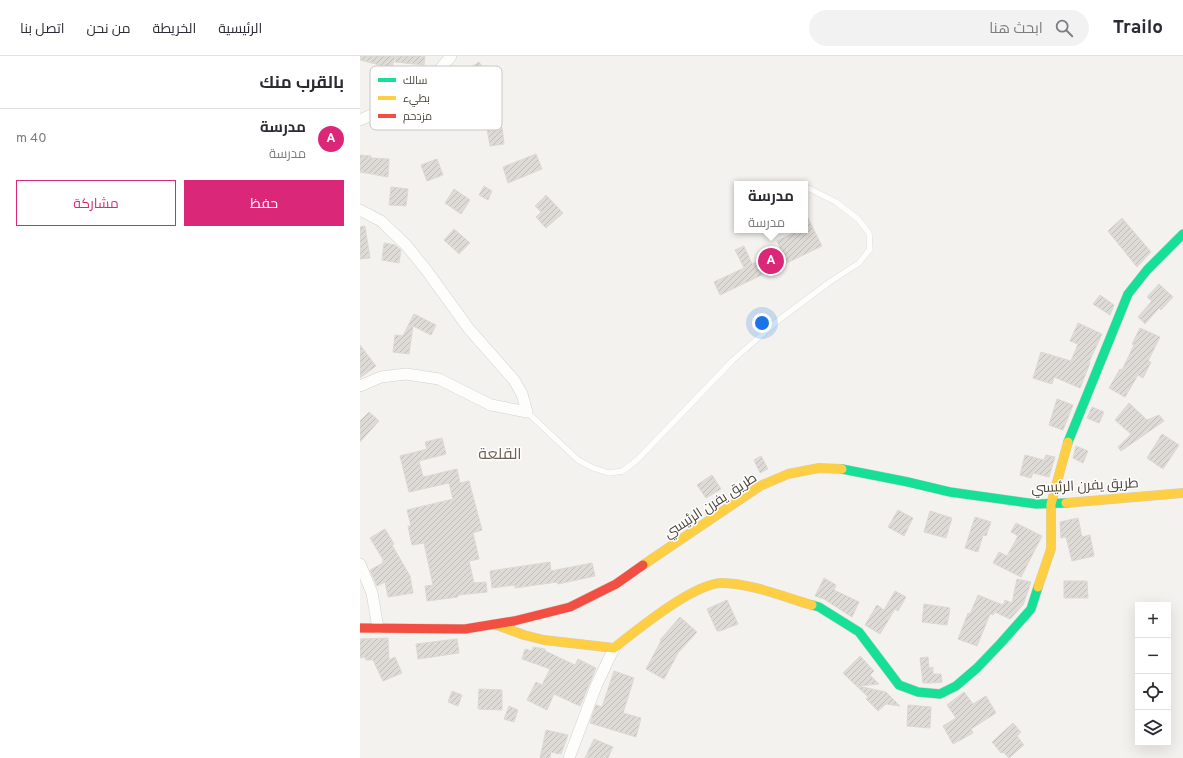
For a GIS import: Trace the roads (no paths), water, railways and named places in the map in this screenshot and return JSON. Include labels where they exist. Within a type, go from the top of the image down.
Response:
[{"type":"street","points":[[443,66],[451,56]]},
{"type":"street","points":[[360,120],[370,116]]},
{"type":"street","points":[[360,210],[381,221],[406,244],[469,329],[514,380],[522,394],[527,412],[490,405],[439,378],[406,374],[381,377],[360,386]]},
{"type":"street","points":[[569,758],[596,686],[614,648],[649,621],[698,589],[722,583],[751,587],[819,607],[859,632],[899,686],[918,692],[940,694],[956,686],[977,668],[1031,609],[1051,549],[1051,504],[1068,442],[1128,294],[1140,277],[1183,234]]},
{"type":"street","name":"طريق يفرن الرئيسي","points":[[360,628],[465,629],[514,621],[570,607],[616,584],[760,486],[788,474],[819,468],[846,470],[950,492],[1036,504],[1183,493]]},
{"type":"street","points":[[360,564],[372,593],[378,628]]},
{"type":"street","points":[[494,624],[524,635],[544,640],[614,648]]},
{"type":"lane","points":[[527,412],[578,460],[593,468],[609,473],[623,471],[638,459],[733,360],[780,319],[831,281],[859,263],[870,249],[869,233],[858,219],[836,202],[808,189]]},
{"type":"place","name":"مدرسة","points":[[771,261]]},
{"type":"district","name":"القلعة","points":[[500,453]]}]
